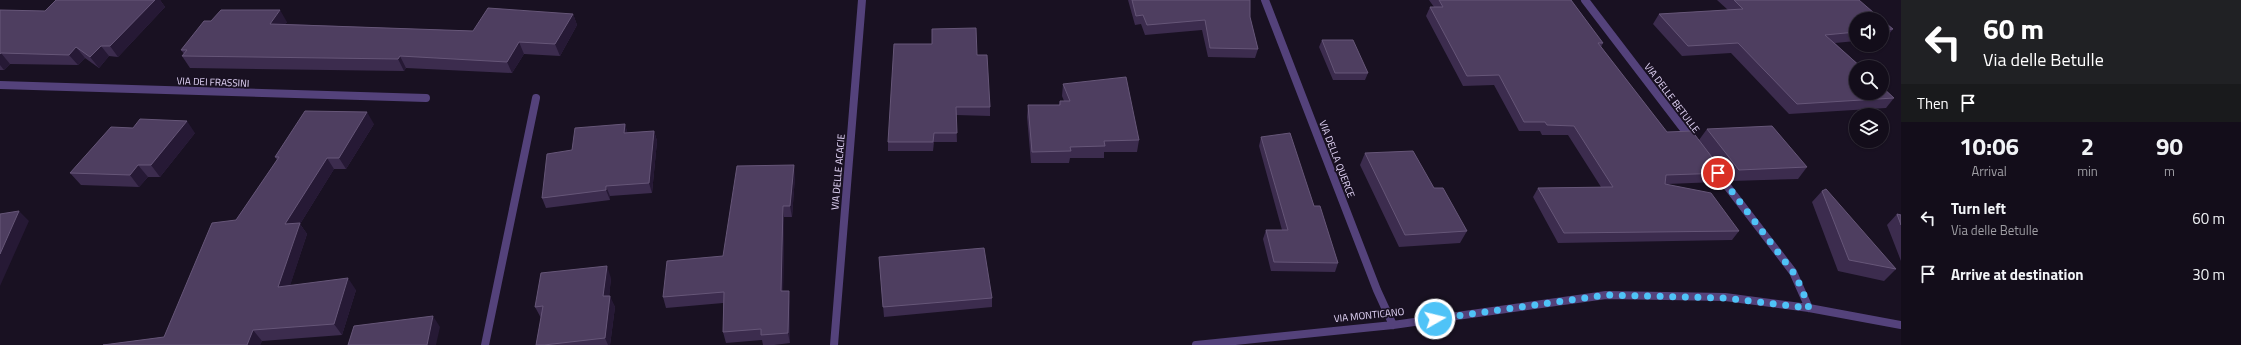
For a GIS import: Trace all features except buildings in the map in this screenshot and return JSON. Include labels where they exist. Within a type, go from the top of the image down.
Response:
[{"type":"street","name":"VIA DELLE ACACIE","points":[[834,345],[862,0]]},
{"type":"street","name":"VIA DELLA QUERCE","points":[[1265,0],[1377,290],[1392,325]]},
{"type":"street","name":"VIA DELLE BETULLE","points":[[1585,0],[1696,146]]},
{"type":"street","name":"VIA DEI FRASSINI","points":[[0,85],[426,98]]},
{"type":"street","points":[[485,345],[536,98]]},
{"type":"street","points":[[1711,165],[1793,272],[1801,287],[1809,308]]},
{"type":"street","name":"VIA MONTICANO","points":[[1196,345],[1392,325],[1606,295],[1725,298],[1809,308],[1901,325]]},
{"type":"route","points":[[1435,319],[1606,295],[1669,295],[1725,298],[1809,308],[1801,287],[1793,272],[1718,173]]}]
